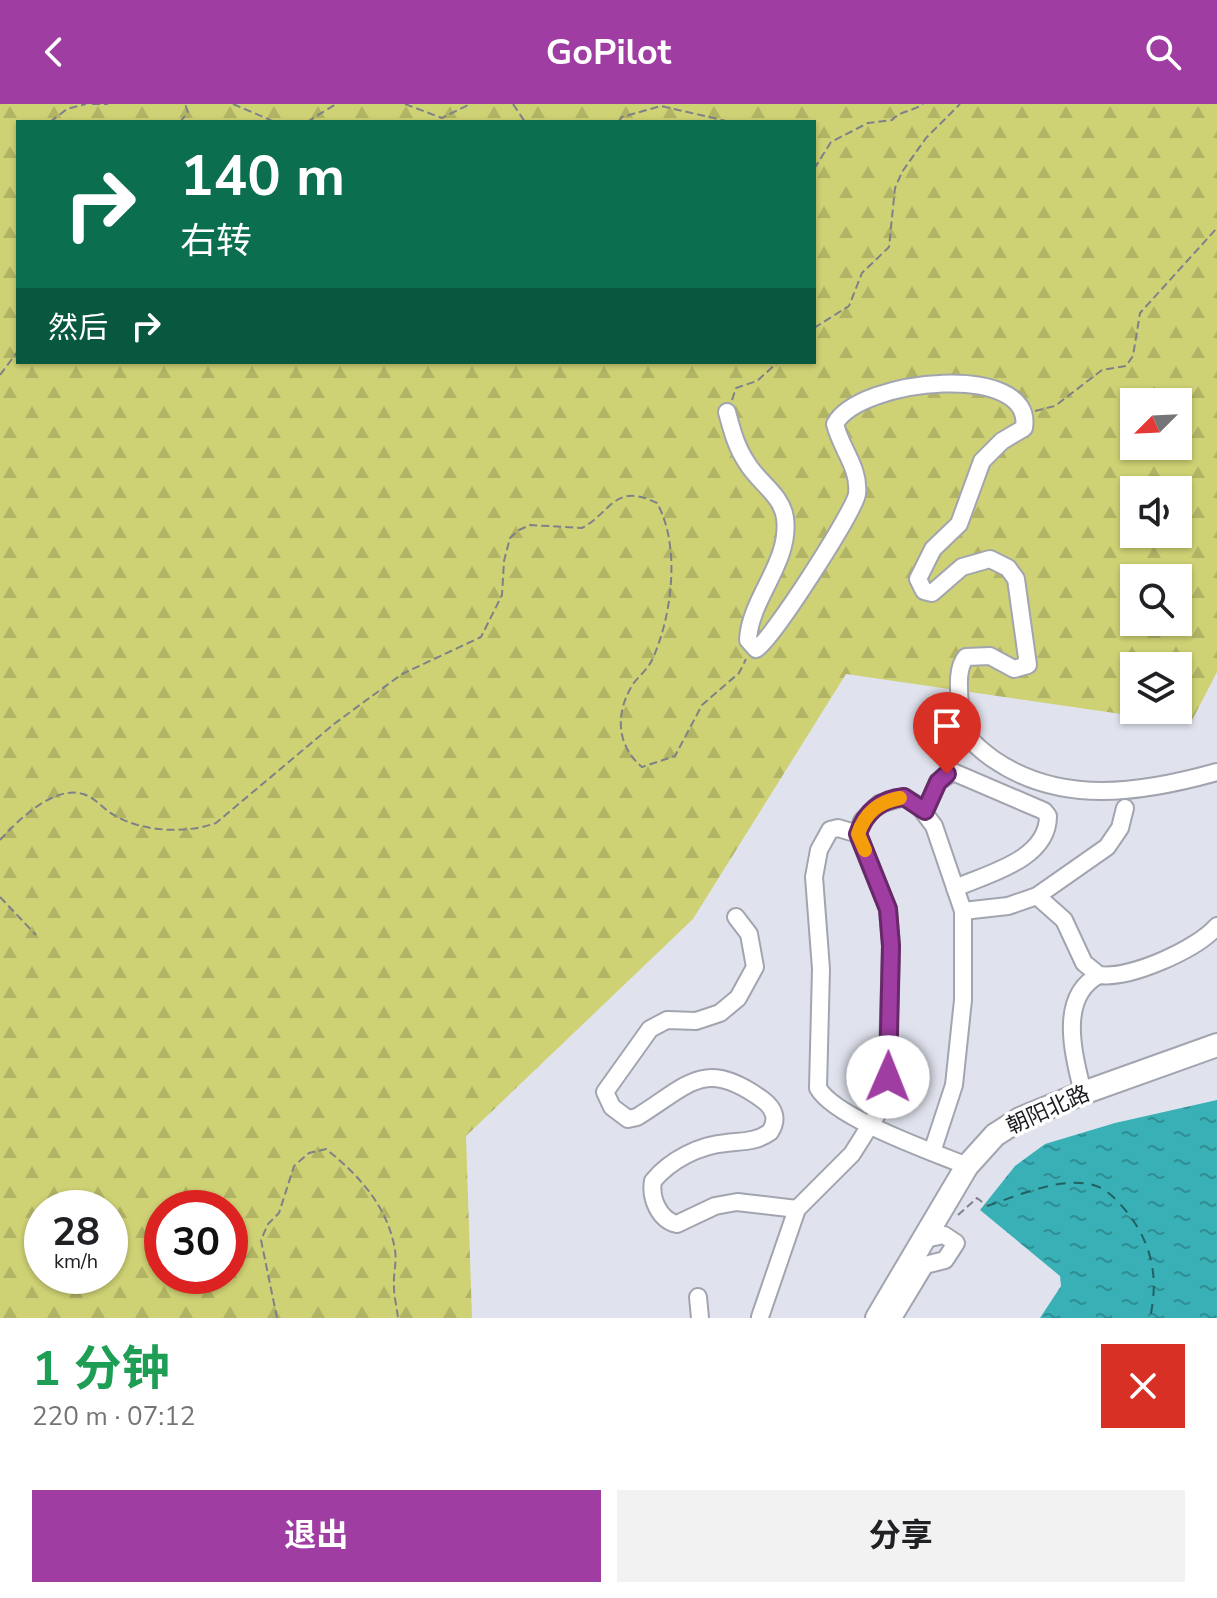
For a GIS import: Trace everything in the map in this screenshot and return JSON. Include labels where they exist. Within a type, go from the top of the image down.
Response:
[{"type":"main road","name":"朝阳北路","points":[[877,1318],[940,1217],[967,1166],[995,1135],[1020,1119],[1083,1093],[1217,1045]]},
{"type":"street","points":[[727,412],[737,446],[748,467],[779,500],[785,515],[786,532],[776,565],[749,626],[751,647],[764,646],[784,620],[857,498],[855,470],[842,447],[835,424],[849,406],[898,390],[953,380],[1012,399],[1021,411],[1024,428],[1002,441],[982,461],[959,524],[933,549],[918,579],[924,591],[932,593],[962,567],[990,559],[1008,568],[1016,579],[1028,665],[1014,669],[990,656],[966,657],[961,663],[960,681],[960,718],[965,734],[976,747],[1005,767],[1069,791],[1117,792],[1217,772]]},
{"type":"street","points":[[925,811],[938,782],[953,772],[1044,811],[1048,816],[1039,841],[1025,856],[955,888]]},
{"type":"street","points":[[858,834],[871,811],[888,800],[904,797],[925,811],[963,911],[963,1000],[954,1085],[932,1152]]},
{"type":"street","points":[[963,911],[1018,904],[1037,896],[1107,847],[1120,828],[1125,808]]},
{"type":"street","points":[[858,834],[838,828],[830,830],[819,850],[814,877],[821,969],[818,1088],[824,1096],[869,1125],[967,1166]]},
{"type":"street","points":[[760,1317],[797,1209],[845,1162],[887,1090],[891,946],[885,897],[858,834]]},
{"type":"street","points":[[1037,896],[1064,920],[1084,963],[1099,975]]},
{"type":"street","points":[[736,917],[749,934],[755,967],[738,998],[708,1018],[667,1020],[650,1029],[605,1092],[612,1107],[628,1119],[637,1117],[685,1085],[722,1078],[739,1082],[768,1104],[773,1111],[774,1126],[758,1139],[716,1144],[670,1163],[653,1181],[657,1205],[662,1215],[677,1224],[715,1206],[737,1202],[797,1209]]},
{"type":"street","points":[[1083,1093],[1073,1054],[1074,1001],[1083,985],[1099,975],[1134,972],[1216,932]]},
{"type":"street","points":[[893,1318],[925,1265],[945,1260],[956,1243],[944,1235],[925,1239]]},
{"type":"street","points":[[698,1297],[700,1318]]},
{"type":"path","points":[[53,120],[67,109],[86,104]]},
{"type":"path","points":[[92,104],[108,104]]},
{"type":"path","points":[[233,104],[270,120]]},
{"type":"path","points":[[310,120],[336,104]]},
{"type":"path","points":[[405,104],[442,118],[470,104]]},
{"type":"path","points":[[816,166],[831,142],[868,123],[892,120],[899,113],[915,110],[923,104]]},
{"type":"path","points":[[816,327],[849,306],[862,273],[889,247],[895,188],[902,172],[926,138],[960,104]]},
{"type":"path","points":[[620,120],[661,106],[722,120]]},
{"type":"path","points":[[1021,411],[1040,411],[1055,406],[1102,370],[1126,366],[1133,356],[1140,313],[1217,228]]},
{"type":"path","points":[[0,375],[16,354]]},
{"type":"path","points":[[727,412],[736,388],[757,381],[776,364]]},
{"type":"path","points":[[0,840],[29,813],[67,793],[83,794],[112,815],[145,826],[195,831],[216,823],[334,724],[402,674],[481,637],[502,595],[504,561],[510,538],[519,530],[530,525],[582,528],[592,523],[615,498],[632,496],[657,503],[666,528],[669,555],[668,612],[651,663],[634,683],[620,717],[622,738],[630,757],[642,767],[675,756],[702,705],[739,673],[751,647]]},
{"type":"path","points":[[0,897],[36,935]]},
{"type":"path","points":[[277,1318],[261,1240],[268,1224],[279,1213],[294,1166],[309,1153],[326,1149],[345,1164],[379,1203],[396,1253],[393,1287],[398,1318]]},
{"type":"path","points":[[940,1217],[952,1221],[977,1198],[987,1206]]},
{"type":"green space","points":[[0,104],[1217,104],[1217,672],[1192,720],[1192,652],[1120,652],[1120,714],[846,674],[693,919],[466,1136],[472,1318],[0,1318]]},
{"type":"water","points":[[1217,1100],[1217,1318],[1040,1318],[1061,1286],[1060,1276],[980,1210],[1015,1166],[1045,1144],[1115,1123]]},
{"type":"ferry route","points":[[987,1206],[1037,1189],[1063,1184],[1089,1184],[1106,1191],[1139,1229],[1150,1256],[1154,1286],[1150,1318]]},
{"type":"slow traffic","points":[[865,850],[858,834],[862,821],[879,804],[900,798]]},
{"type":"route","points":[[888,1077],[891,946],[888,909],[858,834],[862,821],[879,804],[888,800],[904,797],[925,811],[938,782],[947,774]]}]
